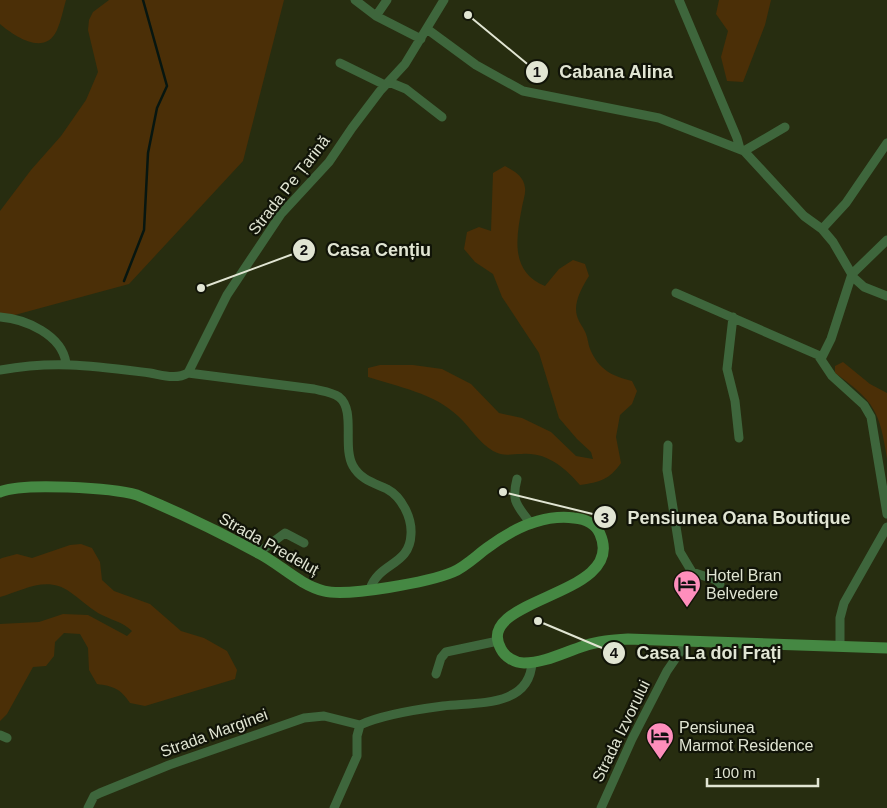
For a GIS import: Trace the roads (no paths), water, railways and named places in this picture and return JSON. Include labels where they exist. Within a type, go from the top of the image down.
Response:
[{"type":"main road","name":"Strada Predeluț","points":[[1,490],[25,488],[108,489],[129,493],[258,553],[306,583],[324,591],[347,592],[370,589],[454,572],[506,534],[531,524],[563,518],[583,520],[596,528],[603,543],[603,550],[596,567],[587,576],[504,620],[498,633],[498,641]]},
{"type":"main road","points":[[498,641],[504,653],[512,660],[524,663],[602,641],[628,639],[887,648]]},
{"type":"street","points":[[355,0],[376,16],[421,39]]},
{"type":"street","points":[[376,16],[387,0]]},
{"type":"street","name":"Strada Pe Țarină","points":[[188,373],[226,295],[281,214],[329,162],[352,128],[387,83],[405,64],[444,0]]},
{"type":"street","points":[[679,0],[742,150],[804,216],[822,229],[838,250],[852,274],[864,287],[887,296]]},
{"type":"street","points":[[427,29],[500,81],[523,91],[659,118],[742,150],[785,127]]},
{"type":"street","points":[[340,63],[406,89],[442,117]]},
{"type":"street","points":[[822,229],[846,203],[887,142]]},
{"type":"street","points":[[821,359],[831,339],[852,274],[887,240]]},
{"type":"street","points":[[676,293],[811,351],[821,359],[832,376],[864,405],[871,417],[887,514]]},
{"type":"street","points":[[0,317],[22,321],[49,336],[64,353],[66,363]]},
{"type":"street","points":[[733,317],[727,369],[735,401],[740,438]]},
{"type":"street","points":[[0,370],[30,364],[66,363],[172,376],[188,373],[314,389],[334,394],[344,403],[348,421],[347,439],[353,466],[364,478],[389,490],[399,499],[407,514],[411,532],[410,546],[404,557],[375,578],[370,589]]},
{"type":"street","points":[[668,445],[667,470],[680,552],[692,572],[716,580],[720,584]]},
{"type":"street","points":[[517,478],[513,494],[514,502],[531,524]]},
{"type":"street","points":[[840,646],[840,618],[844,603],[887,527]]},
{"type":"street","points":[[258,553],[285,533],[304,544]]},
{"type":"street","points":[[436,674],[441,658],[446,652],[498,641]]},
{"type":"street","name":"Strada Izvorului","points":[[601,808],[632,739],[667,671],[686,642]]},
{"type":"street","points":[[334,808],[357,756],[357,736],[360,724],[412,711],[484,704],[501,700],[524,686],[530,676],[532,662]]},
{"type":"street","name":"Strada Marginei","points":[[88,808],[94,796],[100,793],[169,765],[290,722],[324,716],[360,724]]},
{"type":"waterway","points":[[124,281],[144,230],[148,153],[157,108],[167,86],[143,0]]},
{"type":"place","name":"Cabana Alina","points":[[468,15]]},
{"type":"place","name":"Casa Cențiu","points":[[201,288]]},
{"type":"place","name":"Pensiunea Oana Boutique","points":[[503,492]]},
{"type":"place","name":"Hotel Bran Belvedere","points":[[687,608]]},
{"type":"place","name":"Casa La doi Frați","points":[[538,621]]},
{"type":"place","name":"Pensiunea Marmot Residence","points":[[660,760]]}]
